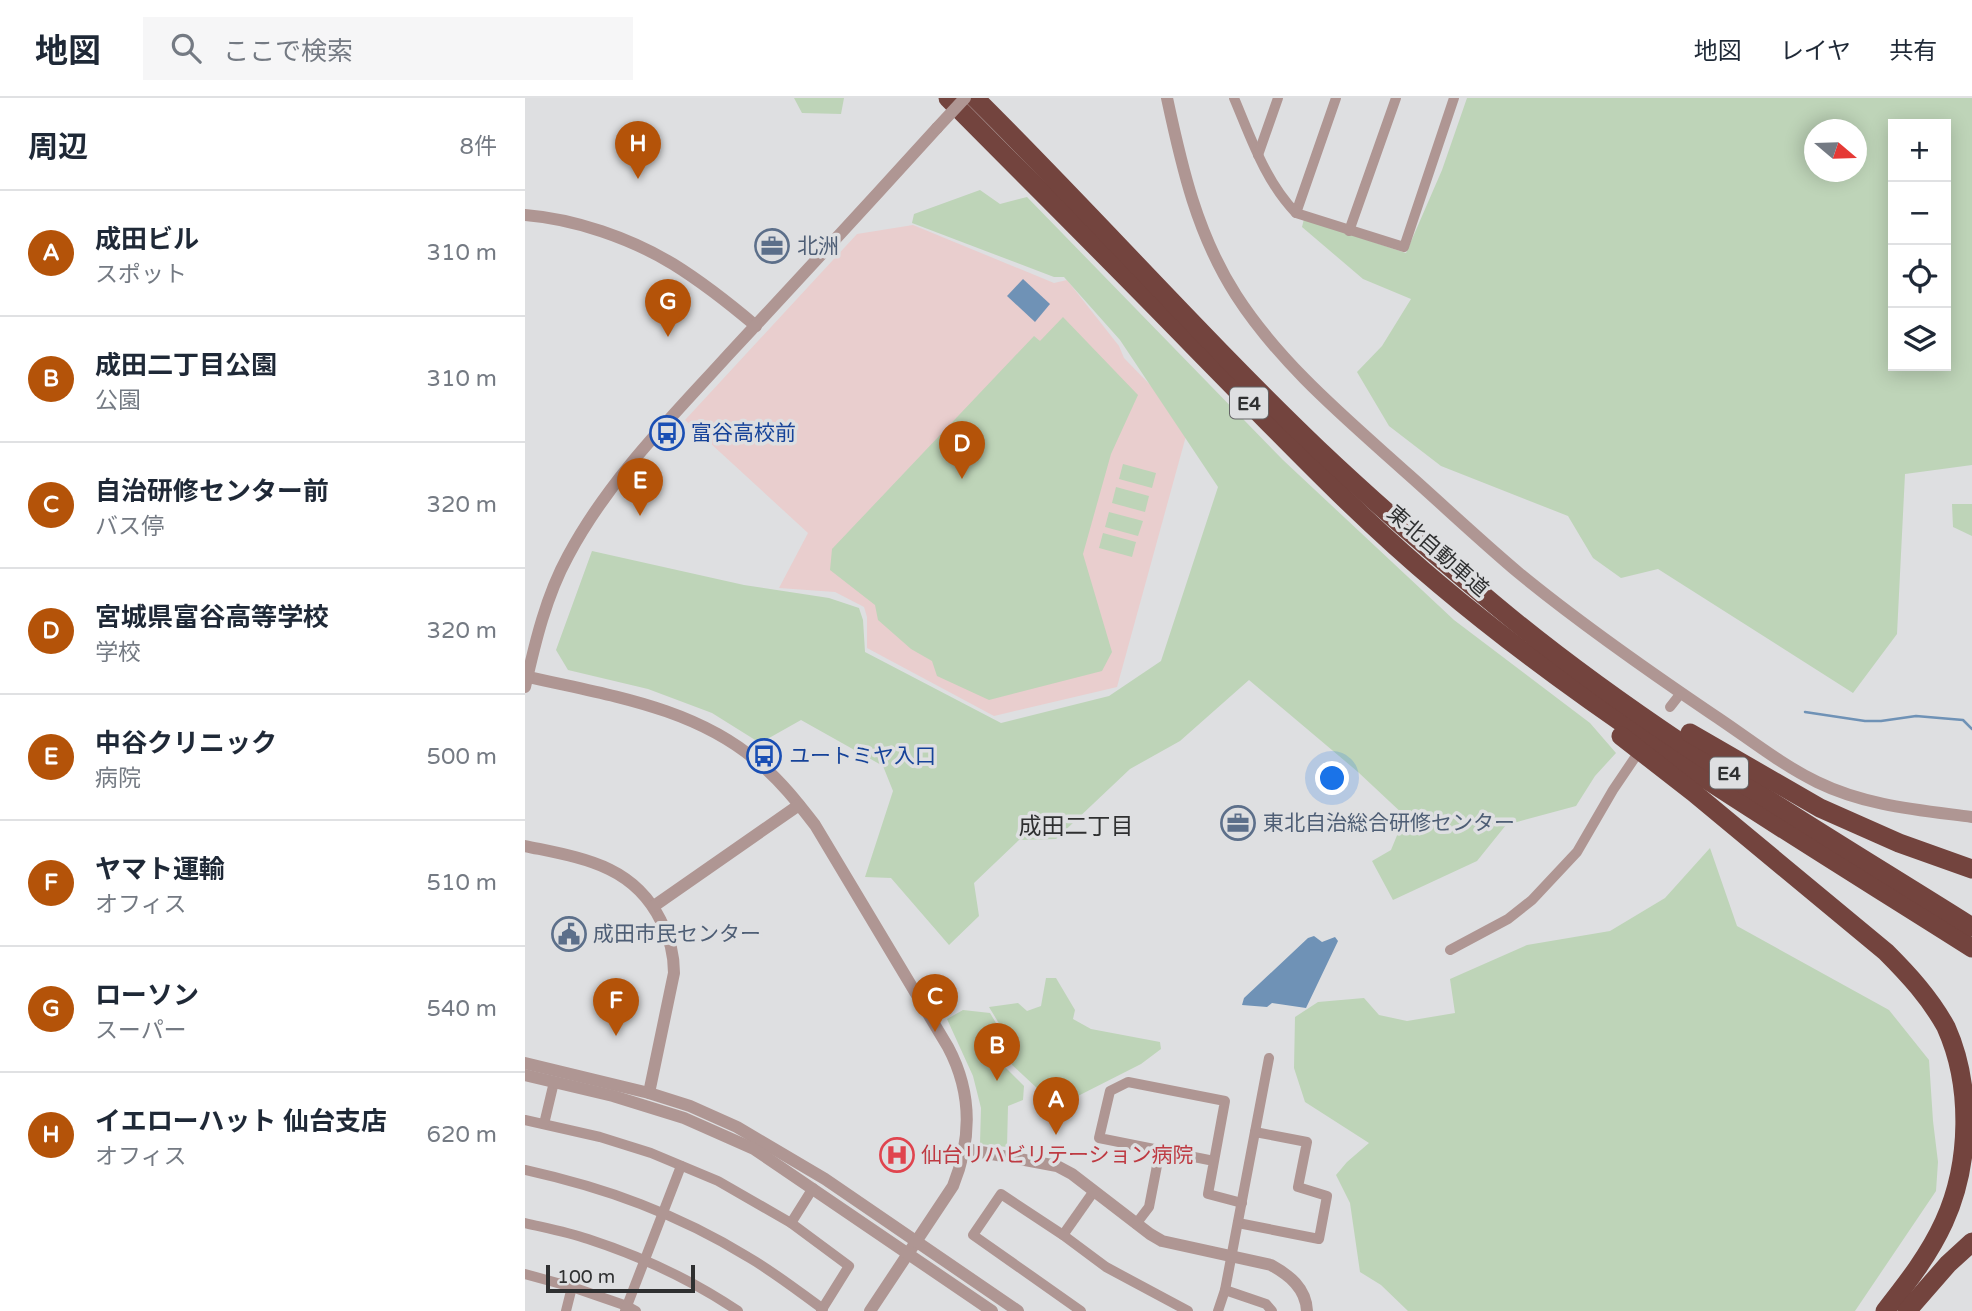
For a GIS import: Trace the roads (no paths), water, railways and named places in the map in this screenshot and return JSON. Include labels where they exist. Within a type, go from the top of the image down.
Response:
[{"type":"highway","name":"東北自動車道","points":[[948,98],[1303,459],[1374,526],[1467,607],[1570,686],[1698,774],[1972,948]]},
{"type":"highway","name":"東北自動車道","points":[[975,98],[1317,448],[1406,530],[1496,606],[1578,669],[1690,748],[1972,927]]},
{"type":"highway","points":[[1496,606],[1696,738],[1820,808],[1899,844],[1972,869]]},
{"type":"highway","points":[[1570,686],[1613,729],[1886,952],[1911,977],[1947,1028],[1958,1054],[1968,1115],[1961,1170],[1954,1196],[1928,1253],[1885,1311]]},
{"type":"highway","points":[[1907,1311],[1972,1241]]},
{"type":"street","points":[[870,1311],[953,1186],[961,1167],[968,1126],[967,1102],[955,1059],[815,825],[757,761],[708,728],[681,716],[642,703],[526,680],[554,586],[567,557],[601,500],[671,417],[965,98]]},
{"type":"street","points":[[1167,98],[1184,178],[1194,206],[1217,261],[1255,323],[1296,370],[1519,573],[1681,693],[1791,767],[1818,782],[1874,803],[1972,817]]},
{"type":"street","points":[[1234,98],[1275,187],[1296,213],[1405,247],[1454,98]]},
{"type":"street","points":[[1258,155],[1278,98]]},
{"type":"street","points":[[1296,213],[1336,98]]},
{"type":"street","points":[[1349,231],[1397,98]]},
{"type":"street","points":[[525,215],[577,225],[640,247],[673,265],[756,326]]},
{"type":"street","points":[[1670,708],[1681,693]]},
{"type":"street","points":[[1450,950],[1509,919],[1532,901],[1577,852],[1636,756]]},
{"type":"street","points":[[654,906],[799,805]]},
{"type":"street","points":[[525,846],[586,860],[613,870],[639,888],[654,906],[668,934],[674,973],[649,1093]]},
{"type":"street","points":[[1218,1311],[1225,1290],[1269,1058]]},
{"type":"street","points":[[525,1063],[649,1093],[690,1106],[767,1143],[825,1179],[912,1248],[925,1264],[992,1311]]},
{"type":"street","points":[[525,1075],[646,1106],[707,1127],[754,1149],[813,1188],[1018,1311]]},
{"type":"street","points":[[544,1124],[554,1082]]},
{"type":"street","points":[[1214,1161],[1099,1138],[1109,1091],[1128,1082],[1225,1101],[1208,1194],[1242,1203]]},
{"type":"street","points":[[525,1120],[600,1137],[718,1181],[791,1223],[849,1266],[822,1310],[750,1258],[663,1212],[584,1184],[525,1170]]},
{"type":"street","points":[[1238,1223],[1319,1239],[1327,1196],[1298,1187],[1307,1142],[1255,1132]]},
{"type":"street","points":[[965,1149],[1057,1166],[1072,1174],[1162,1241],[1271,1265],[1286,1273],[1298,1286],[1307,1304],[1307,1311]]},
{"type":"street","points":[[1136,1224],[1149,1207],[1160,1150]]},
{"type":"street","points":[[525,1273],[572,1287],[629,1309],[681,1166]]},
{"type":"street","points":[[791,1223],[813,1188]]},
{"type":"street","points":[[1063,1235],[1094,1191]]},
{"type":"street","points":[[1081,1311],[973,1234],[1001,1194],[1106,1267],[1188,1311]]},
{"type":"street","points":[[525,1223],[586,1238],[645,1259],[720,1298],[738,1311]]},
{"type":"street","points":[[566,1311],[572,1287]]},
{"type":"street","points":[[1225,1290],[1266,1304],[1272,1311]]},
{"type":"water","points":[[1023,279],[1050,304],[1035,322],[1007,296]]},
{"type":"water","points":[[1314,936],[1322,942],[1335,937],[1338,941],[1306,1008],[1272,1003],[1267,1007],[1242,1005],[1244,998],[1308,938]]},
{"type":"waterway","points":[[1805,712],[1865,721],[1916,716],[1963,720],[1972,729]]},
{"type":"place","name":"イエローハット 仙台支店","points":[[638,179]]},
{"type":"place","name":"北洲","points":[[772,246]]},
{"type":"place","name":"ローソン","points":[[668,337]]},
{"type":"place","name":"富谷高校前","points":[[667,433]]},
{"type":"place","name":"宮城県富谷高等学校","points":[[962,479]]},
{"type":"place","name":"中谷クリニック","points":[[640,516]]},
{"type":"place","name":"ユートミヤ入口","points":[[764,756]]},
{"type":"place","name":"東北自治総合研修センター","points":[[1238,823]]},
{"type":"place","name":"成田市民センター","points":[[569,934]]},
{"type":"place","name":"自治研修センター前","points":[[935,1032]]},
{"type":"place","name":"ヤマト運輸","points":[[616,1036]]},
{"type":"place","name":"成田二丁目公園","points":[[997,1081]]},
{"type":"place","name":"成田ビル","points":[[1056,1135]]},
{"type":"place","name":"仙台リハビリテーション病院","points":[[897,1155]]},
{"type":"district","name":"成田二丁目","points":[[1076,826]]}]
